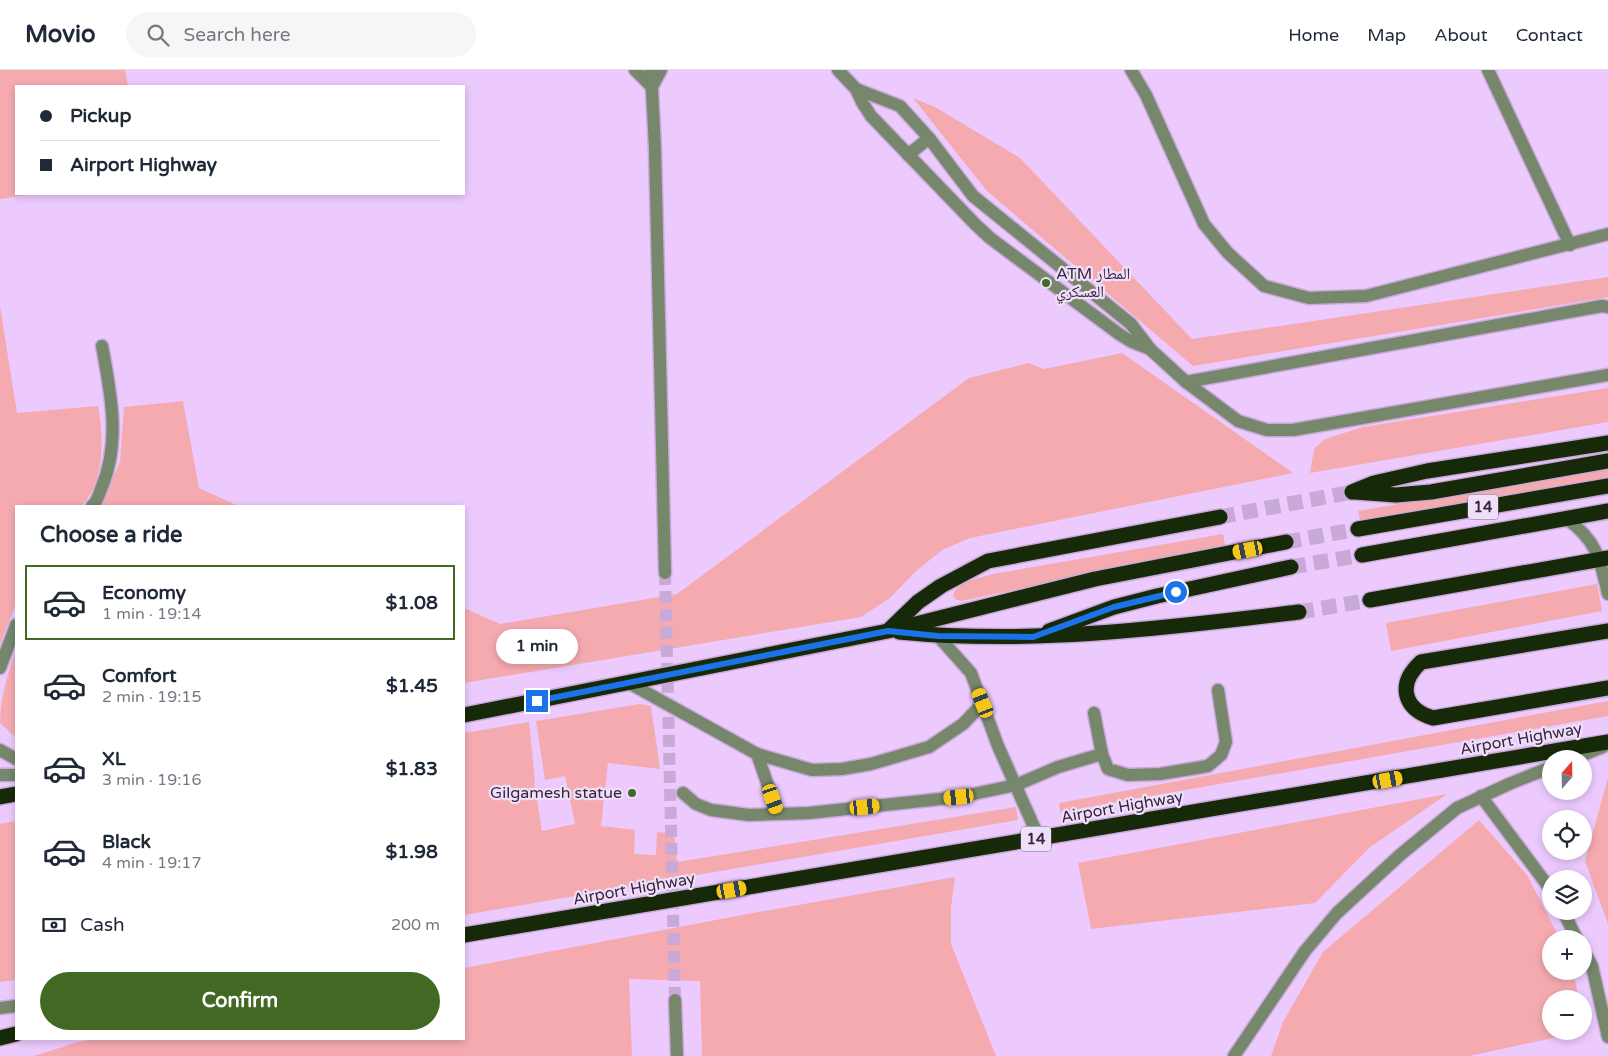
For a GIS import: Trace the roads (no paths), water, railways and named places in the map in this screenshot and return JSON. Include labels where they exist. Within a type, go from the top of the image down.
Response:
[{"type":"highway","points":[[1608,443],[1427,471],[1374,483],[1352,492],[1396,495],[1431,492],[1608,461]]},
{"type":"highway","name":"14","points":[[1358,529],[1608,486]]},
{"type":"highway","points":[[1362,555],[1608,511]]},
{"type":"highway","points":[[888,631],[918,602],[941,586],[988,560],[1220,517]]},
{"type":"highway","points":[[465,716],[888,631],[1095,579],[1286,542]]},
{"type":"highway","points":[[1370,600],[1604,559]]},
{"type":"highway","points":[[1033,637],[1114,607],[1291,568]]},
{"type":"highway","points":[[888,631],[938,636],[1033,637],[1140,630],[1299,612]]},
{"type":"highway","points":[[1608,631],[1421,662],[1412,671],[1406,682],[1407,695],[1412,706],[1421,715],[1433,718],[1608,688]]},
{"type":"highway","name":"Airport Highway","points":[[465,935],[1608,743]]},
{"type":"highway","points":[[0,797],[15,794]]},
{"type":"highway","points":[[0,1038],[15,1034]]},
{"type":"street","points":[[635,70],[652,87]]},
{"type":"street","points":[[651,70],[655,149],[665,572]]},
{"type":"street","points":[[652,87],[661,70]]},
{"type":"street","points":[[838,70],[856,89],[866,110],[960,210],[990,238],[1119,334],[1132,342],[1150,349]]},
{"type":"street","points":[[1132,70],[1146,94],[1204,224],[1228,253],[1264,286],[1309,298],[1366,296],[1608,234]]},
{"type":"street","points":[[1488,70],[1570,245]]},
{"type":"street","points":[[856,89],[889,100],[900,106],[929,138],[973,196],[1131,324],[1150,349],[1186,382],[1238,421],[1267,430],[1293,430],[1608,375]]},
{"type":"street","points":[[908,155],[929,138]]},
{"type":"street","points":[[1186,382],[1602,306],[1608,307]]},
{"type":"street","points":[[92,505],[108,474],[112,452],[113,404],[102,346]]},
{"type":"street","points":[[1567,519],[1589,538],[1604,559],[1608,594]]},
{"type":"street","points":[[0,668],[15,628]]},
{"type":"street","points":[[938,636],[971,674],[998,746],[1040,838]]},
{"type":"street","points":[[629,682],[757,754],[812,770],[842,769],[871,764],[929,747],[963,724],[983,703]]},
{"type":"street","points":[[1094,713],[1102,754],[1108,769],[1128,775],[1160,774],[1208,766],[1221,755],[1226,742],[1218,690]]},
{"type":"street","points":[[1592,750],[1608,743]]},
{"type":"street","points":[[0,750],[15,758]]},
{"type":"street","points":[[757,754],[778,814]]},
{"type":"street","points":[[683,793],[696,804],[711,810],[749,815],[809,813],[959,797],[1016,785],[1058,767],[1102,754]]},
{"type":"street","points":[[1234,1056],[1305,951],[1337,913],[1400,855],[1457,808],[1542,771]]},
{"type":"street","points":[[0,775],[15,775]]},
{"type":"street","points":[[1481,796],[1542,878]]},
{"type":"street","points":[[1592,966],[1608,1037]]},
{"type":"street","points":[[675,1000],[677,1056]]},
{"type":"street","points":[[0,1008],[15,1006]]},
{"type":"tunnel","points":[[1220,517],[1352,492]]},
{"type":"tunnel","points":[[1286,542],[1358,529]]},
{"type":"tunnel","points":[[1291,567],[1362,555]]},
{"type":"tunnel","points":[[665,573],[675,1000]]},
{"type":"tunnel","points":[[1299,612],[1370,600]]},
{"type":"place","name":"ATM المطار العسكري","points":[[1046,283]]},
{"type":"place","name":"Gilgamesh statue","points":[[632,793]]}]
